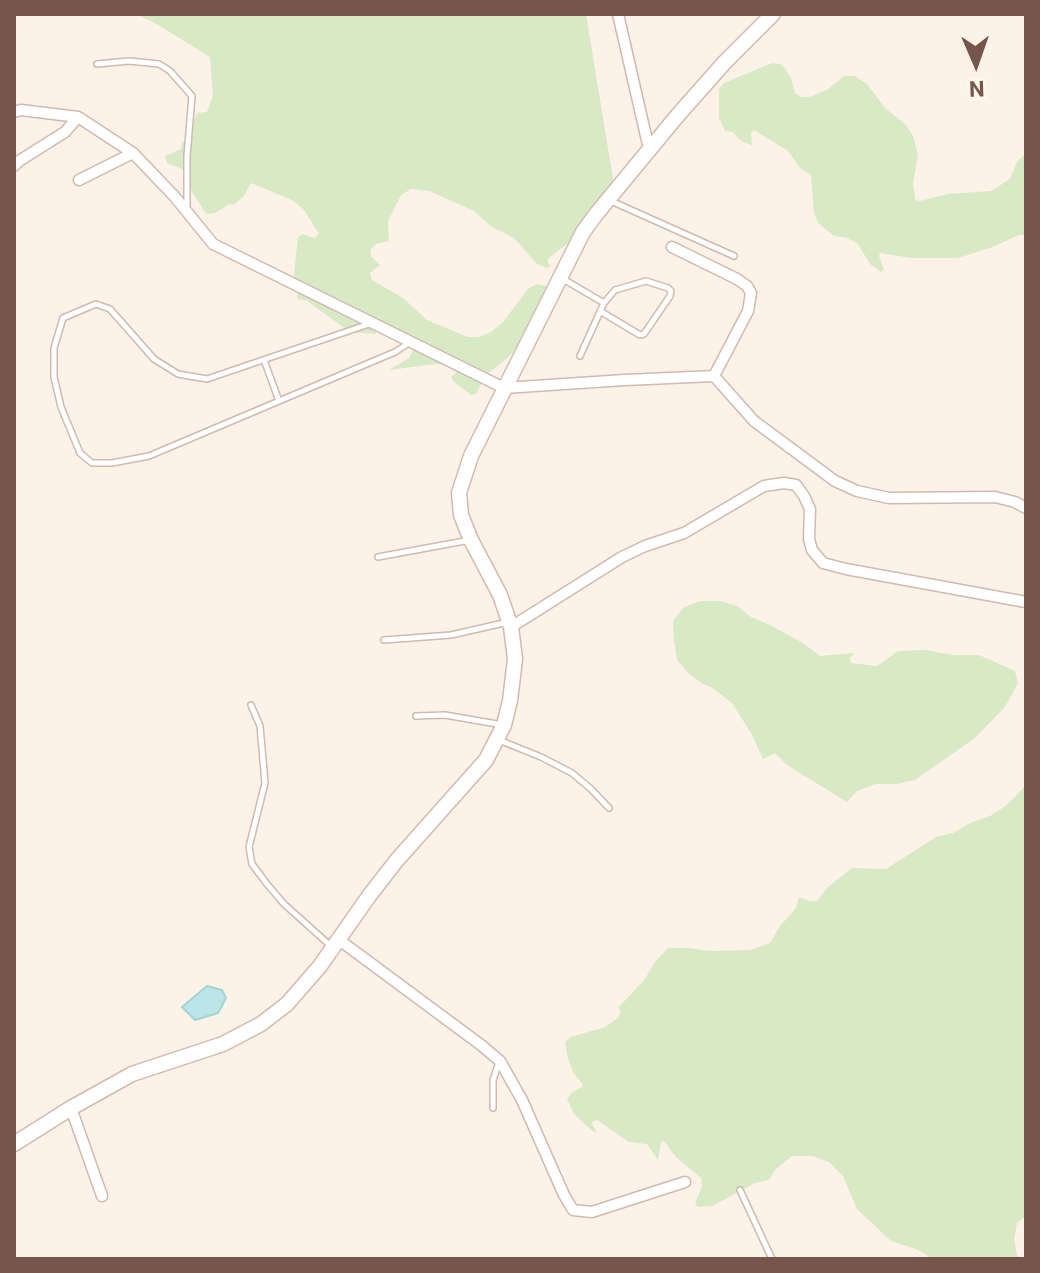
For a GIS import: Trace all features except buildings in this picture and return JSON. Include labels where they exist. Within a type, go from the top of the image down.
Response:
[{"type":"main road","points":[[14,1144],[132,1074],[223,1044],[261,1024],[287,1004],[320,966],[397,860],[486,760],[504,725],[515,659],[510,624],[500,595],[461,515],[459,493],[471,456],[583,232],[649,149],[724,63],[773,14]]},
{"type":"street","points":[[618,14],[649,149]]},
{"type":"street","points":[[14,112],[21,110],[78,117],[133,153],[187,210],[213,244],[504,388],[714,376]]},
{"type":"street","points":[[14,166],[65,132],[78,117]]},
{"type":"street","points":[[79,180],[133,153]]},
{"type":"street","points":[[672,247],[737,279],[751,293],[748,311],[714,376]]},
{"type":"street","points":[[714,376],[754,421],[835,481],[857,491],[889,498],[995,497],[1026,508]]},
{"type":"street","points":[[510,624],[622,557],[684,533],[764,486],[784,483],[796,485],[804,496],[810,509],[809,539],[812,550],[823,563],[1026,602]]},
{"type":"street","points":[[335,943],[500,1061],[522,1100],[573,1210],[592,1212],[685,1182]]},
{"type":"street","points":[[71,1108],[102,1196]]},
{"type":"lane","points":[[97,64],[129,61],[159,64],[170,71],[192,96],[187,210]]},
{"type":"lane","points":[[607,200],[734,256]]},
{"type":"lane","points":[[559,277],[604,303]]},
{"type":"lane","points":[[580,356],[599,316],[600,311],[604,303],[615,290],[646,281],[671,291],[644,334],[640,335],[600,311]]},
{"type":"lane","points":[[372,323],[207,379],[178,374],[154,359],[110,309],[96,304],[63,318],[54,348],[54,377],[61,407],[80,453],[92,463],[112,463],[149,456],[395,352],[410,342]]},
{"type":"lane","points":[[264,360],[279,401]]},
{"type":"lane","points":[[378,557],[471,540]]},
{"type":"lane","points":[[384,640],[451,635],[510,624]]},
{"type":"lane","points":[[251,705],[260,726],[265,783],[249,847],[252,864],[284,904],[335,943]]},
{"type":"lane","points":[[416,716],[445,715],[504,725]]},
{"type":"lane","points":[[498,740],[572,773],[609,808]]},
{"type":"lane","points":[[493,1108],[493,1080],[500,1061]]},
{"type":"lane","points":[[740,1190],[772,1259]]},
{"type":"green space","points":[[136,14],[586,14],[614,185],[571,241],[550,257],[547,261],[551,266],[546,268],[536,263],[514,238],[492,227],[474,211],[429,191],[411,189],[401,195],[388,221],[389,241],[376,244],[370,250],[371,256],[380,265],[370,273],[372,280],[403,298],[427,320],[468,337],[491,332],[503,322],[528,289],[537,284],[546,286],[547,291],[532,324],[510,356],[486,375],[476,394],[471,395],[453,381],[451,377],[457,372],[444,365],[389,370],[409,358],[413,350],[407,337],[370,318],[376,334],[350,332],[307,301],[298,299],[294,274],[298,237],[303,234],[314,238],[319,234],[304,210],[294,201],[251,183],[244,196],[234,205],[206,214],[188,185],[187,171],[167,163],[165,156],[181,149],[198,113],[207,112],[213,95],[210,57]]},
{"type":"green space","points":[[772,63],[785,68],[795,93],[801,97],[827,90],[844,76],[855,76],[867,84],[885,108],[906,125],[913,136],[918,155],[913,183],[915,200],[991,191],[1010,179],[1017,162],[1026,153],[1026,235],[958,258],[911,258],[880,253],[884,270],[881,272],[870,264],[858,244],[834,236],[818,223],[814,213],[811,175],[800,168],[788,151],[754,130],[751,133],[752,146],[733,132],[725,131],[719,118],[719,88]]},
{"type":"green space","points":[[701,601],[720,601],[737,606],[820,656],[854,653],[851,663],[877,666],[898,651],[979,655],[1015,671],[1018,683],[1005,707],[975,738],[915,780],[877,784],[857,791],[847,802],[787,765],[775,753],[763,759],[732,703],[688,673],[677,660],[673,621],[684,607]]},
{"type":"green space","points":[[1026,785],[1026,1216],[1017,1223],[1014,1240],[1018,1259],[933,1259],[916,1249],[891,1241],[857,1209],[843,1176],[829,1162],[812,1156],[792,1156],[775,1170],[769,1180],[755,1183],[712,1206],[698,1207],[695,1203],[702,1187],[701,1178],[676,1157],[664,1141],[661,1142],[658,1160],[647,1144],[629,1142],[597,1120],[592,1124],[597,1133],[574,1114],[567,1099],[583,1084],[574,1074],[565,1042],[571,1037],[605,1027],[618,1018],[621,1011],[618,1008],[668,948],[750,950],[770,943],[796,908],[799,897],[817,901],[829,886],[852,868],[886,869],[936,837],[953,833],[990,816],[1007,805]]},
{"type":"water","points":[[207,986],[222,990],[226,998],[218,1013],[195,1020],[182,1007]]}]
